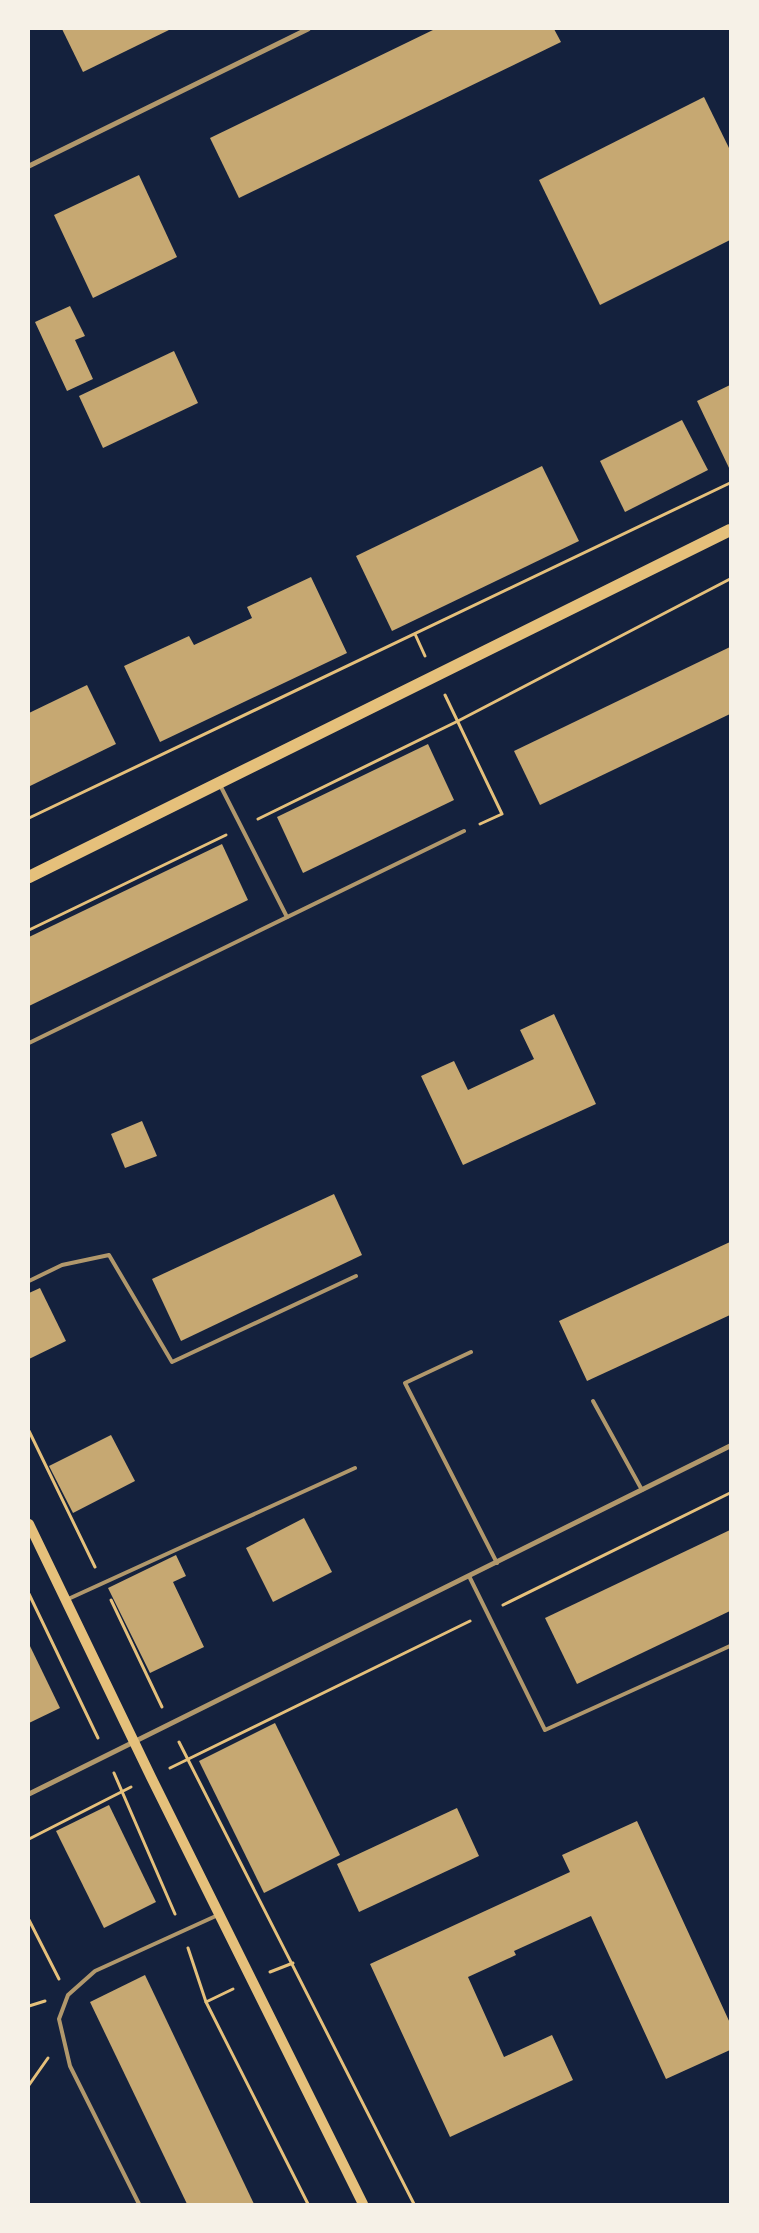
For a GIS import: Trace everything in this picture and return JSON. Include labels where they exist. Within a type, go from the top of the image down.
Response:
[{"type":"main road","points":[[29,877],[730,530]]},
{"type":"main road","points":[[29,1524],[151,1777],[363,2204]]},
{"type":"street","points":[[29,166],[308,29]]},
{"type":"street","points":[[29,1794],[730,1446]]},
{"type":"lane","points":[[219,783],[287,917]]},
{"type":"lane","points":[[29,1043],[464,831]]},
{"type":"lane","points":[[29,1281],[62,1265],[108,1255],[172,1362],[356,1276]]},
{"type":"lane","points":[[471,1352],[405,1383],[497,1562]]},
{"type":"lane","points":[[593,1401],[642,1490]]},
{"type":"lane","points":[[66,1600],[356,1468]]},
{"type":"lane","points":[[469,1576],[545,1730],[730,1646]]},
{"type":"lane","points":[[139,2204],[70,2066],[58,2019],[68,1995],[95,1971],[220,1914]]},
{"type":"path","points":[[29,818],[730,483]]},
{"type":"path","points":[[29,930],[458,721],[730,579]]},
{"type":"path","points":[[415,634],[502,814],[464,831]]},
{"type":"path","points":[[29,1431],[171,1725],[414,2204]]},
{"type":"path","points":[[29,1838],[730,1493]]},
{"type":"path","points":[[29,1594],[122,1792],[182,1931],[206,2002],[308,2204]]},
{"type":"path","points":[[29,1920],[68,1995]]},
{"type":"path","points":[[29,2084],[63,2038]]},
{"type":"building","points":[[62,29],[171,29],[83,72]]},
{"type":"building","points":[[435,29],[554,29],[561,42],[239,198],[210,138]]},
{"type":"building","points":[[704,97],[730,150],[730,240],[600,305],[539,180]]},
{"type":"building","points":[[139,175],[177,257],[93,298],[54,215]]},
{"type":"building","points":[[70,306],[85,336],[75,340],[93,379],[67,391],[35,322]]},
{"type":"building","points":[[174,351],[198,403],[103,448],[79,396]]},
{"type":"building","points":[[730,385],[730,470],[697,401]]},
{"type":"building","points":[[682,420],[708,470],[625,512],[600,461]]},
{"type":"building","points":[[542,466],[579,541],[392,631],[356,556]]},
{"type":"building","points":[[311,577],[347,653],[160,742],[124,666],[189,636],[194,645],[252,618],[247,607]]},
{"type":"building","points":[[730,647],[730,714],[540,805],[514,751]]},
{"type":"building","points":[[87,685],[116,744],[30,786],[29,713]]},
{"type":"building","points":[[428,744],[454,800],[303,873],[277,817]]},
{"type":"building","points":[[222,844],[248,900],[29,1006],[29,937]]},
{"type":"building","points":[[554,1014],[596,1104],[463,1165],[421,1076],[454,1061],[468,1090],[534,1059],[520,1030]]},
{"type":"building","points":[[142,1121],[157,1156],[125,1168],[111,1134]]},
{"type":"building","points":[[334,1194],[362,1255],[181,1341],[152,1279]]},
{"type":"building","points":[[730,1242],[730,1315],[587,1381],[559,1321]]},
{"type":"building","points":[[40,1288],[66,1341],[29,1359],[29,1293]]},
{"type":"building","points":[[111,1435],[135,1481],[73,1513],[49,1466]]},
{"type":"building","points":[[304,1518],[332,1572],[273,1602],[246,1548]]},
{"type":"building","points":[[730,1530],[730,1611],[577,1684],[545,1618]]},
{"type":"building","points":[[176,1555],[186,1576],[173,1582],[204,1647],[150,1673],[108,1588]]},
{"type":"building","points":[[29,1644],[60,1708],[29,1723]]},
{"type":"building","points":[[275,1723],[340,1855],[264,1893],[199,1761]]},
{"type":"building","points":[[109,1805],[156,1902],[104,1928],[56,1831]]},
{"type":"building","points":[[457,1808],[479,1856],[359,1912],[337,1864]]},
{"type":"building","points":[[637,1821],[730,2023],[730,2050],[666,2079],[591,1916],[514,1951],[516,1955],[468,1977],[504,2057],[552,2035],[573,2080],[450,2137],[370,1964],[570,1872],[562,1855]]},
{"type":"building","points":[[145,1975],[254,2204],[187,2204],[90,2002]]}]
